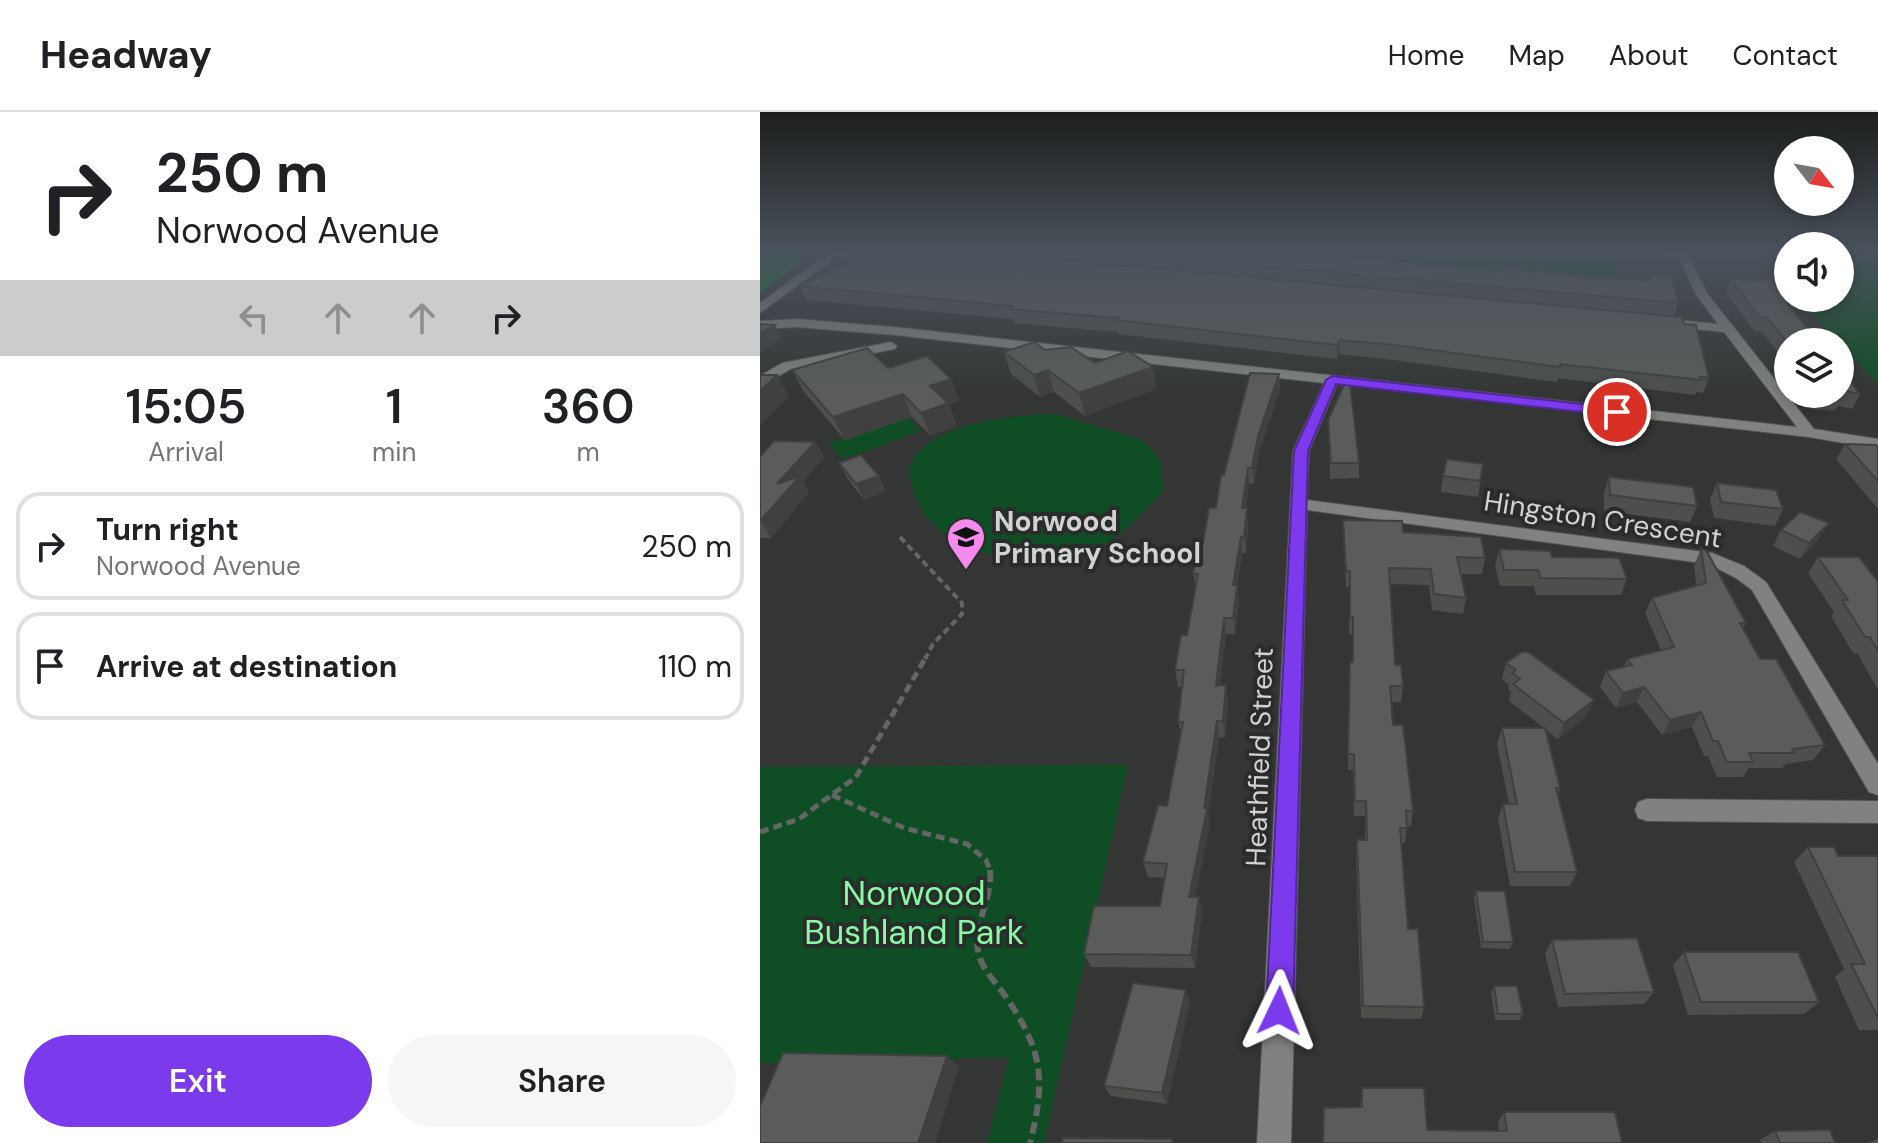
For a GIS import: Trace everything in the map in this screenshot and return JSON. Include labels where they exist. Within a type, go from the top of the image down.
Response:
[{"type":"street","points":[[781,299],[790,322]]},
{"type":"street","points":[[1705,299],[1809,433]]},
{"type":"street","points":[[760,317],[1809,433],[1878,444]]},
{"type":"street","points":[[1647,321],[1726,328]]},
{"type":"street","points":[[760,325],[790,322]]},
{"type":"street","points":[[760,382],[787,366],[891,346]]},
{"type":"street","name":"Heathfield Street","points":[[1274,1143],[1301,451],[1332,380]]},
{"type":"street","name":"Hingston Crescent","points":[[1299,504],[1712,559],[1730,566],[1748,575],[1759,586],[1878,785]]},
{"type":"street","points":[[1647,810],[1878,812]]},
{"type":"path","points":[[760,832],[799,819],[856,777],[933,644],[962,614],[962,603],[900,537]]},
{"type":"path","points":[[832,795],[904,827],[973,847],[991,866],[993,888],[977,925],[979,955],[1024,1024],[1040,1058],[1044,1092],[1030,1143]]},
{"type":"green space","points":[[1854,299],[1878,299],[1878,384],[1854,359],[1854,328],[1825,328],[1810,312],[1854,312]]},
{"type":"green space","points":[[1056,414],[1142,440],[1160,460],[1164,489],[1112,539],[1090,551],[1069,557],[1021,560],[997,556],[973,549],[952,538],[934,524],[920,507],[908,472],[914,457],[934,440],[966,426],[1003,418]]},
{"type":"green space","points":[[906,416],[921,431],[843,459],[829,443]]},
{"type":"green space","name":"Norwood Bushland Park","points":[[1128,765],[1044,1143],[987,1143],[1009,1057],[760,1063],[760,767]]},
{"type":"building","points":[[940,299],[1487,299],[1682,317],[1684,324],[1696,325],[1709,378],[1700,377],[1701,380],[1560,364],[1560,367],[1340,340],[1337,345],[1115,320],[1118,318],[1010,309],[1013,306]]},
{"type":"building","points":[[1635,299],[1677,299],[1678,303]]},
{"type":"building","points":[[1746,299],[1774,299],[1774,312],[1794,312],[1807,328],[1775,328],[1767,318],[1760,317]]},
{"type":"building","points":[[760,324],[775,325],[760,333]]},
{"type":"building","points":[[1034,342],[1045,350],[1071,347],[1095,363],[1128,351],[1153,367],[1079,393],[1048,370],[1034,375],[1004,352]]},
{"type":"building","points":[[867,348],[888,368],[927,356],[951,379],[930,386],[948,403],[921,413],[903,394],[833,417],[792,370]]},
{"type":"building","points":[[1250,373],[1279,374],[1258,436],[1252,468],[1248,468],[1242,508],[1247,508],[1244,537],[1241,537],[1233,585],[1237,585],[1233,618],[1224,618],[1216,686],[1226,685],[1223,721],[1217,721],[1204,808],[1207,809],[1189,897],[1199,897],[1191,955],[1084,954],[1094,906],[1160,906],[1167,864],[1143,862],[1158,805],[1167,806],[1183,722],[1178,722],[1184,670],[1175,670],[1181,635],[1187,635],[1198,574],[1193,573],[1200,543],[1203,543],[1209,508],[1216,508],[1221,475],[1224,475]]},
{"type":"building","points":[[1349,374],[1359,463],[1331,463],[1328,420]]},
{"type":"building","points":[[760,375],[777,375],[760,391]]},
{"type":"building","points":[[774,441],[815,442],[777,484],[800,476],[760,521],[760,457]]},
{"type":"building","points":[[1845,444],[1876,445],[1878,481]]},
{"type":"building","points":[[861,455],[879,476],[856,484],[839,463]]},
{"type":"building","points":[[1447,459],[1483,464],[1480,481],[1443,476]]},
{"type":"building","points":[[1609,477],[1693,487],[1697,506],[1610,495]]},
{"type":"building","points":[[1717,483],[1776,490],[1783,509],[1721,502]]},
{"type":"building","points":[[1800,512],[1829,523],[1809,543],[1781,530]]},
{"type":"building","points":[[1343,520],[1402,521],[1403,532],[1481,537],[1485,558],[1457,557],[1466,598],[1434,594],[1431,569],[1389,568],[1395,665],[1401,665],[1403,686],[1390,686],[1393,725],[1403,725],[1413,811],[1406,811],[1407,828],[1400,828],[1408,929],[1418,929],[1424,1007],[1363,1006],[1357,840],[1367,840],[1366,801],[1355,801],[1354,754],[1348,754],[1353,617],[1350,617],[1350,571],[1346,571]]},
{"type":"building","points":[[1499,549],[1550,551],[1552,557],[1619,558],[1627,579],[1541,578],[1538,570],[1504,570]]},
{"type":"building","points":[[1701,549],[1706,550],[1746,623],[1740,623],[1760,659],[1776,659],[1825,745],[1792,749],[1794,753],[1749,753],[1753,762],[1727,762],[1718,741],[1713,741],[1701,712],[1670,720],[1644,687],[1623,693],[1606,671],[1632,665],[1627,659],[1674,647],[1652,598],[1706,583]]},
{"type":"building","points":[[1818,557],[1859,557],[1878,582],[1878,651],[1870,637],[1865,637],[1842,600],[1848,600]]},
{"type":"building","points":[[1522,652],[1528,652],[1594,700],[1564,723],[1513,684],[1520,679],[1512,673],[1516,670],[1506,663]]},
{"type":"building","points":[[1502,728],[1545,728],[1577,872],[1515,872],[1503,804],[1517,804]]},
{"type":"building","points":[[1808,847],[1834,847],[1838,856],[1878,856],[1878,1018],[1851,964],[1865,964]]},
{"type":"building","points":[[1476,891],[1505,891],[1513,942],[1483,942]]},
{"type":"building","points":[[1637,938],[1654,992],[1565,994],[1552,940]]},
{"type":"building","points":[[1684,952],[1798,952],[1819,1002],[1701,1002]]},
{"type":"building","points":[[1133,983],[1186,990],[1162,1093],[1104,1086]]},
{"type":"building","points":[[1494,986],[1517,986],[1523,1014],[1498,1014]]},
{"type":"building","points":[[783,1053],[947,1056],[918,1143],[760,1143],[760,1106]]},
{"type":"building","points":[[1362,1088],[1424,1088],[1427,1130],[1507,1131],[1504,1112],[1615,1112],[1622,1143],[1323,1143],[1324,1108],[1362,1107]]},
{"type":"building","points":[[1830,1130],[1835,1143],[1780,1143],[1775,1131]]},
{"type":"building","points":[[1063,1138],[1172,1139],[1172,1143],[1062,1143]]},
{"type":"place","name":"Norwood Primary School","points":[[966,571]]},
{"type":"route","points":[[1279,1011],[1301,451],[1306,433],[1332,380],[1617,412]]}]
